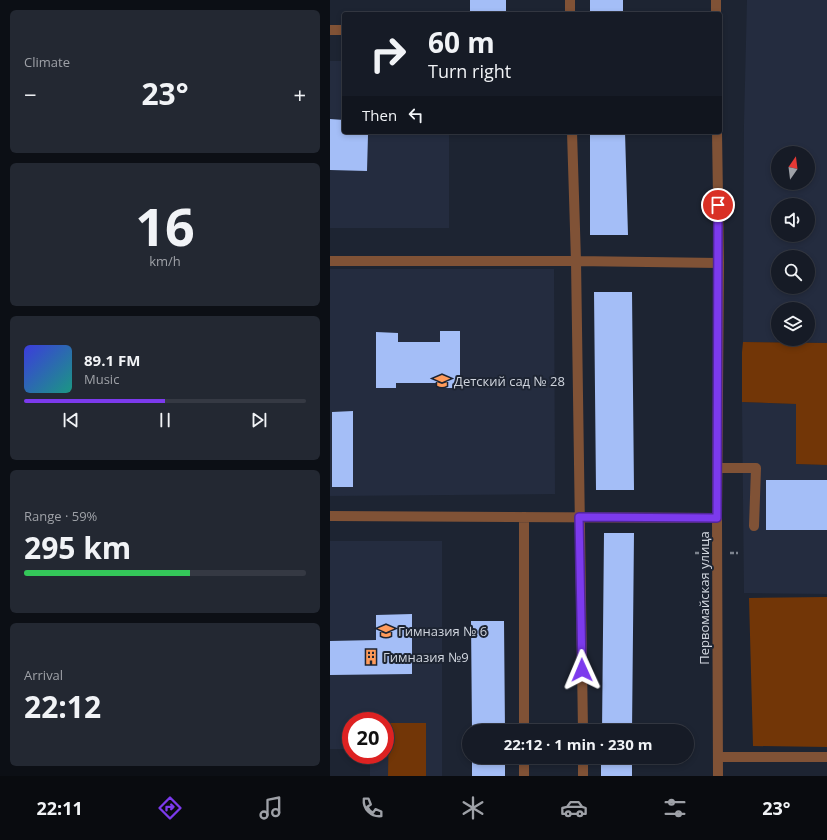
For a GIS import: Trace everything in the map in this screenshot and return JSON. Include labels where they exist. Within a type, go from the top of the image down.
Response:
[{"type":"street","points":[[570,0],[570,12]]},
{"type":"street","points":[[716,0],[716,12]]},
{"type":"street","points":[[330,30],[342,30]]},
{"type":"street","points":[[572,134],[576,261],[582,724]]},
{"type":"street","name":"Первомайская улица","points":[[717,134],[719,263],[717,518],[718,776]]},
{"type":"street","points":[[330,261],[576,261],[719,263]]},
{"type":"street","points":[[718,468],[756,468],[754,526]]},
{"type":"street","points":[[330,516],[717,518]]},
{"type":"street","points":[[524,517],[524,724]]},
{"type":"street","points":[[718,757],[827,757]]},
{"type":"street","points":[[524,764],[524,776]]},
{"type":"street","points":[[583,764],[583,776]]},
{"type":"shaded area","points":[[747,0],[827,0],[827,343],[815,343],[815,302],[771,302],[771,342],[743,342],[744,124]]},
{"type":"shaded area","points":[[330,61],[342,61],[342,134],[449,134],[449,228],[330,228]]},
{"type":"shaded area","name":"Детский сад № 28","points":[[330,269],[554,269],[555,494],[330,496]]},
{"type":"shaded area","points":[[743,342],[771,342],[771,346],[815,346],[815,343],[827,343],[827,465],[796,464],[796,404],[742,402]]},
{"type":"shaded area","points":[[742,402],[796,404],[796,464],[827,465],[827,594],[744,593]]},
{"type":"shaded area","name":"Гимназия № 6","points":[[330,541],[442,541],[442,776],[370,776],[370,764],[394,764],[394,712],[342,712],[342,749],[330,749]]},
{"type":"shaded area","points":[[827,597],[827,747],[753,746],[749,598]]},
{"type":"shaded area","points":[[394,723],[426,723],[426,776],[388,776],[388,764],[394,764]]},
{"type":"building","points":[[470,0],[506,0],[506,12],[470,12]]},
{"type":"building","points":[[590,0],[623,0],[623,12],[590,12]]},
{"type":"building","points":[[330,119],[342,120],[342,134],[368,135],[367,171],[330,170]]},
{"type":"building","points":[[590,134],[625,134],[628,235],[590,235]]},
{"type":"building","points":[[594,292],[632,292],[634,490],[596,490]]},
{"type":"building","points":[[440,331],[460,331],[460,388],[439,388],[439,383],[396,383],[396,388],[376,388],[376,332],[398,333],[398,342],[440,342]]},
{"type":"building","points":[[353,411],[353,487],[332,487],[332,412]]},
{"type":"building","points":[[766,480],[827,480],[827,530],[766,530]]},
{"type":"building","points":[[604,533],[634,533],[632,724],[602,724]]},
{"type":"building","name":"Гимназия №9","points":[[412,614],[412,674],[330,675],[330,641],[376,640],[376,615]]},
{"type":"building","points":[[471,621],[504,621],[505,724],[472,724]]},
{"type":"building","points":[[472,764],[505,764],[505,776],[472,776]]},
{"type":"building","points":[[601,764],[632,764],[632,776],[601,776]]},
{"type":"place","name":"Детский сад № 28","points":[[442,381]]},
{"type":"place","name":"Гимназия № 6","points":[[386,631]]},
{"type":"place","name":"Гимназия №9","points":[[371,657]]},
{"type":"route","points":[[582,670],[579,517],[717,518],[718,205]]}]
